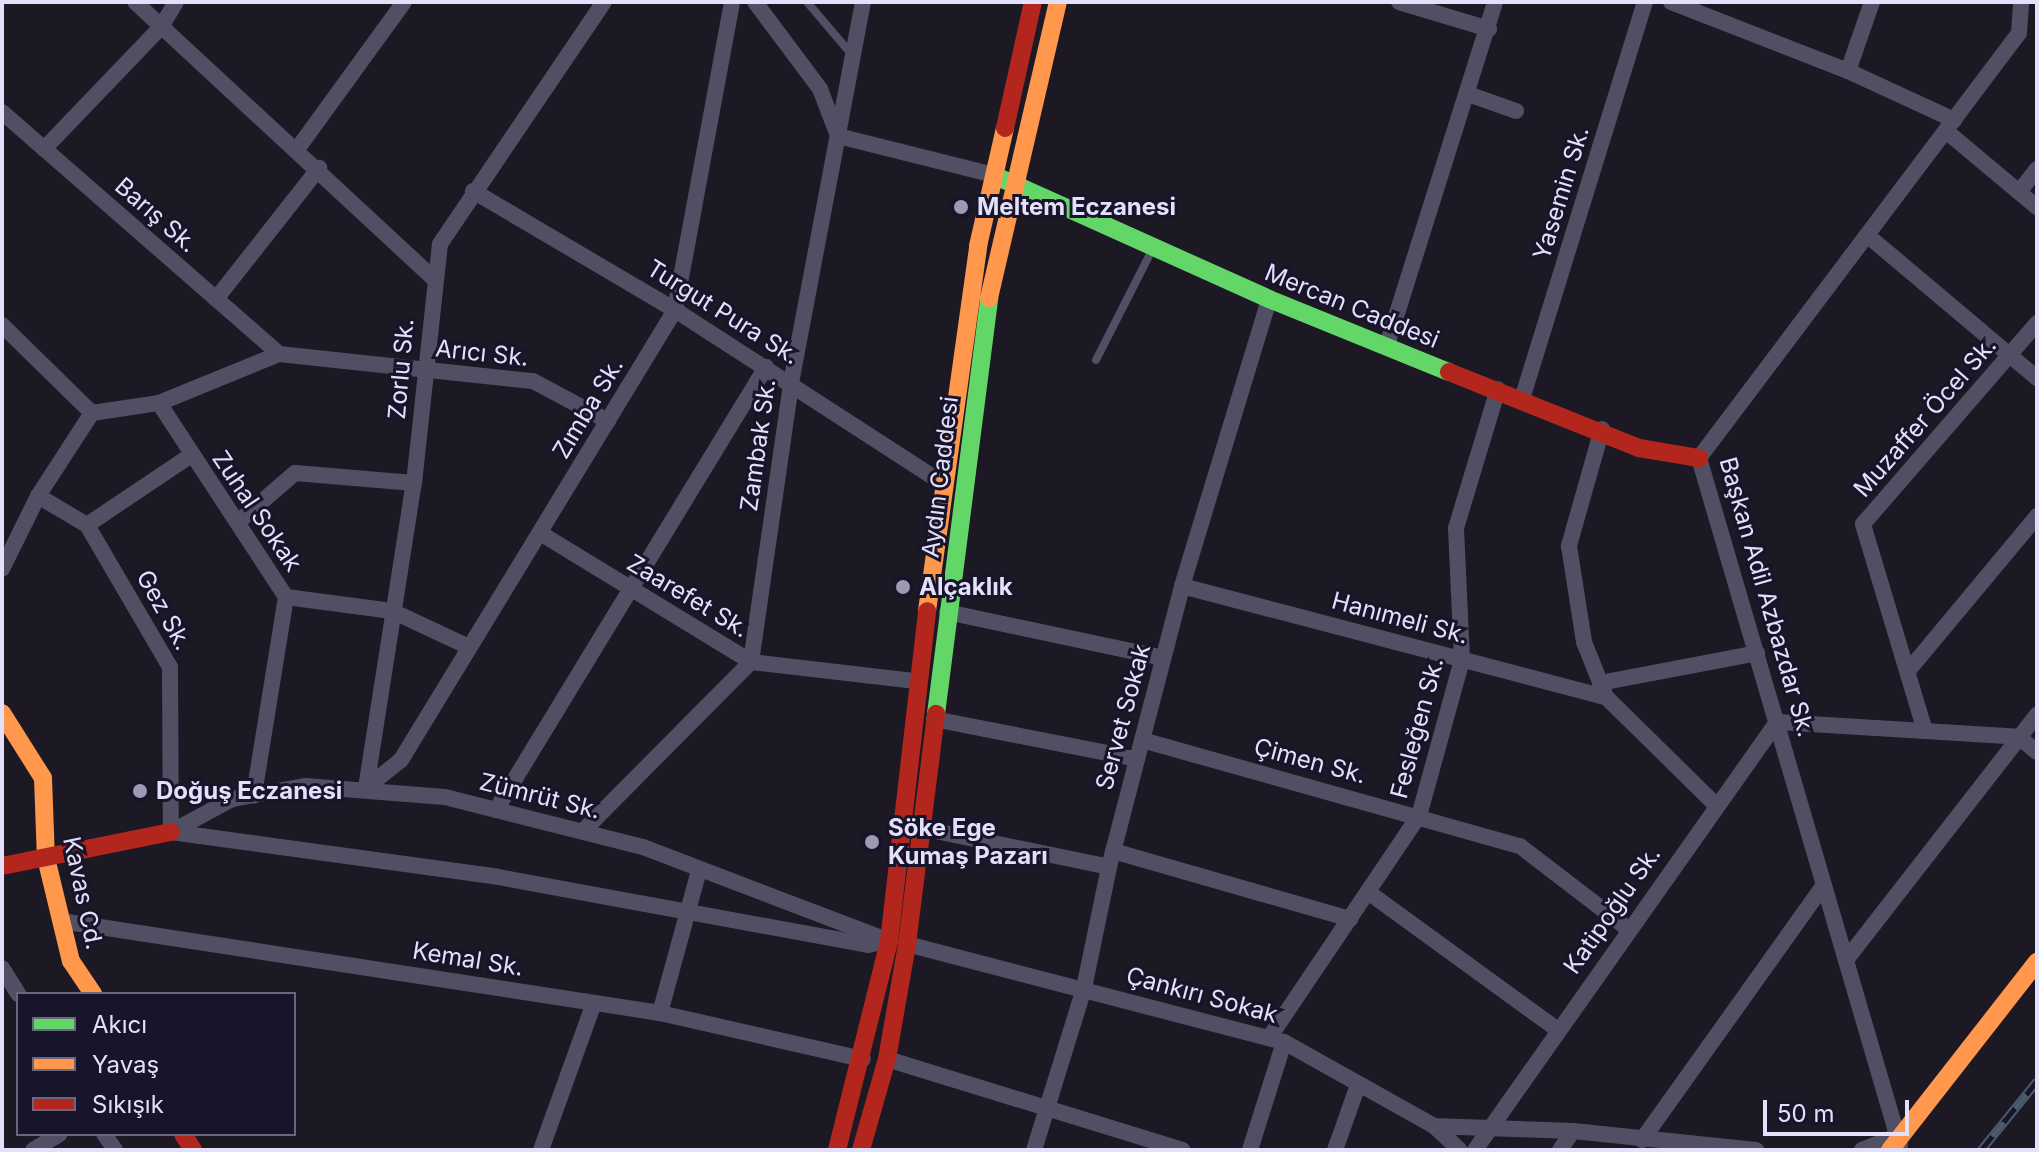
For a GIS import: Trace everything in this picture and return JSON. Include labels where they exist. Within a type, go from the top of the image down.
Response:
[{"type":"main road","name":"Aydın Caddesi","points":[[861,1150],[887,1059],[916,681],[942,483],[978,246],[1033,2]]},
{"type":"main road","name":"Aydın Caddesi","points":[[837,1150],[898,942],[921,828],[987,305],[1058,2]]},
{"type":"main road","name":"Mercan Caddesi","points":[[995,175],[1269,299],[1602,429],[1639,448],[1699,458]]},
{"type":"main road","name":"Kavas Cd.","points":[[2,713],[43,778],[46,858],[71,961],[92,992]]},
{"type":"main road","points":[[2,866],[171,832]]},
{"type":"main road","points":[[1896,1145],[2037,962]]},
{"type":"street","points":[[135,2],[298,148],[433,278]]},
{"type":"street","points":[[44,149],[161,27],[176,2]]},
{"type":"street","points":[[298,148],[404,2]]},
{"type":"street","name":"Zorlu Sk.","points":[[366,788],[414,483],[433,278],[440,244],[473,191],[604,2]]},
{"type":"street","name":"Zımba Sk.","points":[[366,788],[401,760],[675,310],[732,2]]},
{"type":"street","points":[[755,2],[820,89],[838,136],[995,175]]},
{"type":"street","name":"Zambak Sk.","points":[[751,662],[791,383],[863,2]]},
{"type":"street","points":[[1399,2],[1489,29]]},
{"type":"street","points":[[1387,345],[1495,2]]},
{"type":"street","name":"Yasemin Sk.","points":[[1522,399],[1645,2]]},
{"type":"street","points":[[1671,2],[1848,71],[1950,126],[2037,207]]},
{"type":"street","points":[[1848,71],[1872,2]]},
{"type":"street","name":"Başkan Adil Azbazdar Sk.","points":[[1896,1145],[1846,960],[1699,458],[2019,33],[2021,2]]},
{"type":"street","points":[[1468,94],[1516,111]]},
{"type":"street","name":"Barış Sk.","points":[[2,112],[279,354]]},
{"type":"street","points":[[216,299],[319,168]]},
{"type":"street","points":[[2019,192],[2037,169]]},
{"type":"street","name":"Turgut Pura Sk.","points":[[473,191],[675,310],[942,483]]},
{"type":"street","points":[[1867,235],[2037,378]]},
{"type":"street","name":"Servet Sokak","points":[[1034,1150],[1084,988],[1111,859],[1182,586],[1269,299]]},
{"type":"street","name":"Muzaffer Öcel Sk.","points":[[1925,731],[1863,524],[2037,323]]},
{"type":"street","points":[[2,325],[92,413],[38,496],[2,569]]},
{"type":"street","name":"Arıcı Sk.","points":[[92,413],[159,403],[279,354],[533,381],[608,421]]},
{"type":"street","points":[[496,810],[766,367]]},
{"type":"street","name":"Fesleğen Sk.","points":[[1250,1150],[1277,1040],[1350,919],[1419,816],[1462,660],[1456,528],[1498,389]]},
{"type":"street","name":"Zuhal Sokak","points":[[159,403],[286,597],[254,795]]},
{"type":"street","points":[[1602,429],[1569,546],[1584,642],[1603,690],[1716,805]]},
{"type":"street","points":[[87,525],[191,455]]},
{"type":"street","points":[[238,522],[295,473],[414,483]]},
{"type":"street","name":"Gez Sk.","points":[[38,496],[87,525],[170,667],[171,832]]},
{"type":"street","points":[[1908,671],[2037,516]]},
{"type":"street","name":"Zaarefet Sk.","points":[[540,533],[751,662],[916,681]]},
{"type":"street","name":"Hanımeli Sk.","points":[[1182,586],[1462,660],[1603,690]]},
{"type":"street","points":[[286,597],[392,611],[469,647]]},
{"type":"street","points":[[947,612],[1163,658]]},
{"type":"street","points":[[1603,690],[1757,653]]},
{"type":"street","points":[[583,831],[751,662]]},
{"type":"street","points":[[1846,960],[2037,715]]},
{"type":"street","points":[[934,719],[1137,759]]},
{"type":"street","points":[[1777,722],[2019,737],[2037,752]]},
{"type":"street","name":"Katipoğlu Sk.","points":[[1475,1150],[1627,928],[1777,722]]},
{"type":"street","name":"Çimen Sk.","points":[[1142,740],[1520,846],[1627,928]]},
{"type":"street","name":"Zümrüt Sk.","points":[[171,832],[232,799],[305,786],[366,788],[496,810],[643,847],[898,942]]},
{"type":"street","points":[[921,828],[1111,859],[1350,919]]},
{"type":"street","points":[[171,832],[690,909],[868,945],[898,942]]},
{"type":"street","points":[[660,1013],[699,870]]},
{"type":"street","points":[[1642,1140],[1824,885]]},
{"type":"street","points":[[1368,892],[1558,1030]]},
{"type":"street","name":"Kemal Sk.","points":[[61,921],[660,1013],[863,1059]]},
{"type":"street","name":"Çankırı Sokak","points":[[898,942],[1277,1040],[1434,1126],[1460,1150]]},
{"type":"street","points":[[2,968],[17,992]]},
{"type":"street","points":[[541,1150],[594,1003]]},
{"type":"street","points":[[887,1059],[1182,1150]]},
{"type":"street","points":[[1335,1150],[1358,1085]]},
{"type":"street","points":[[1434,1126],[1573,1131],[1696,1149],[1756,1150]]},
{"type":"street","points":[[1560,1150],[1573,1131]]},
{"type":"street","points":[[33,1150],[57,1136]]},
{"type":"street","points":[[1862,1150],[1896,1145]]},
{"type":"lane","points":[[807,2],[853,56]]},
{"type":"lane","points":[[1096,360],[1153,248]]},
{"type":"railway","points":[[1981,1150],[2037,1081]]},
{"type":"traffic: fast","points":[[1000,178],[1269,299],[1449,372]]},
{"type":"traffic: fast","points":[[936,714],[989,298]]},
{"type":"traffic: slow","points":[[989,298],[1058,2]]},
{"type":"traffic: slow","points":[[927,611],[978,246],[1005,128]]},
{"type":"traffic: slow","points":[[2,713],[43,778],[46,858],[71,961],[92,992]]},
{"type":"traffic: slow","points":[[1890,1150],[2037,962]]},
{"type":"traffic: jam","points":[[1005,128],[1033,2]]},
{"type":"traffic: jam","points":[[1449,372],[1639,448],[1699,458]]},
{"type":"traffic: jam","points":[[837,1150],[889,941],[927,611]]},
{"type":"traffic: jam","points":[[861,1150],[887,1059],[907,944],[936,714]]},
{"type":"traffic: jam","points":[[2,866],[171,832]]},
{"type":"traffic: jam","points":[[184,1136],[193,1150]]},
{"type":"place","name":"Meltem Eczanesi","points":[[961,207]]},
{"type":"place","name":"Alçaklık","points":[[903,587]]},
{"type":"place","name":"Doğuş Eczanesi","points":[[140,791]]},
{"type":"place","name":"Söke Ege Kumaş Pazarı","points":[[872,842]]}]
